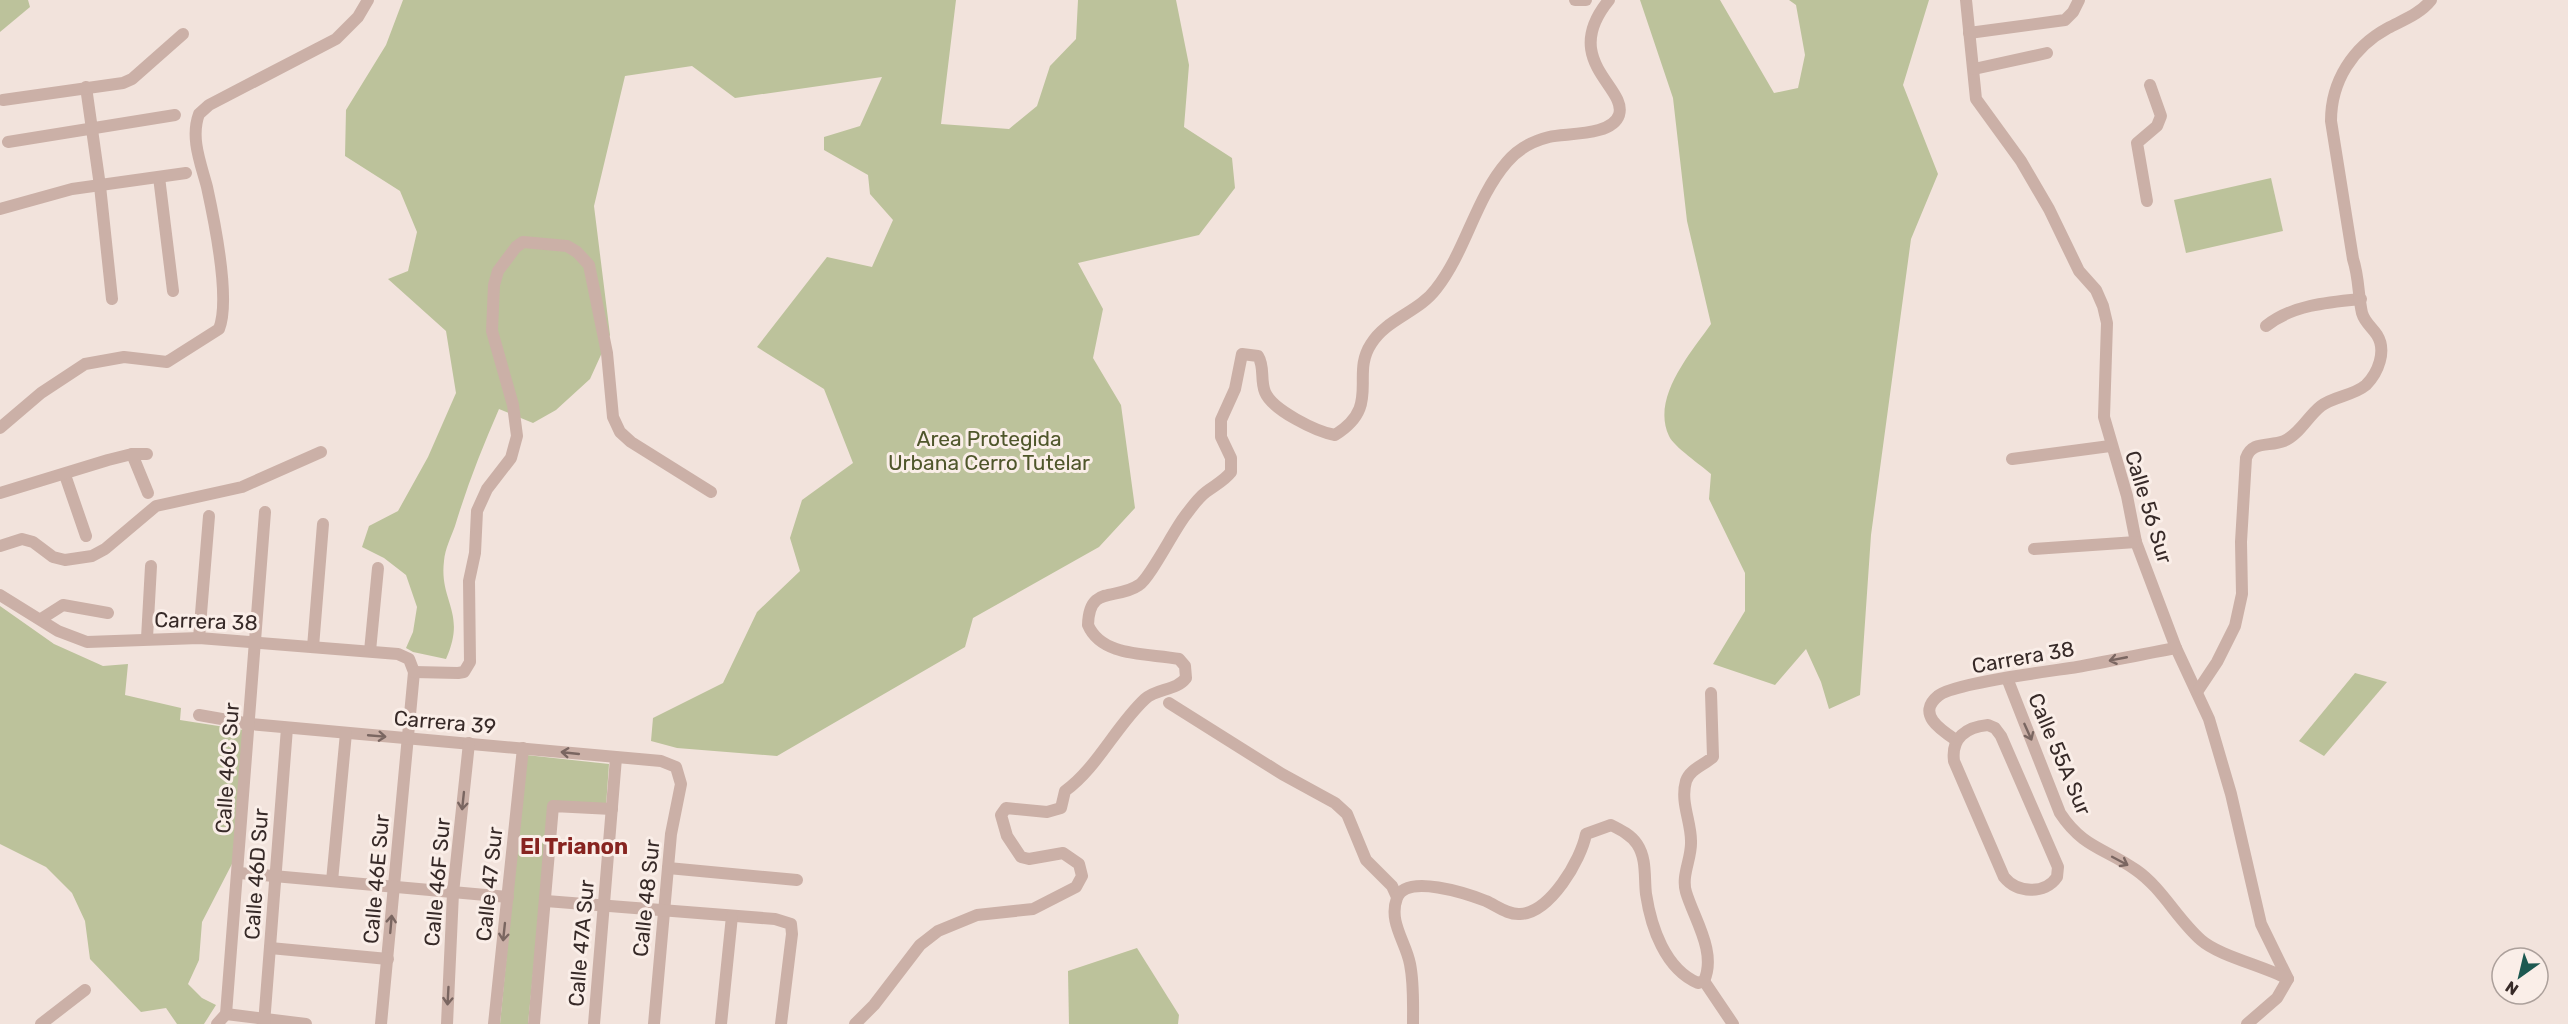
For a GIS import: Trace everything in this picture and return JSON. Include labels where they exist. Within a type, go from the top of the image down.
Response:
[{"type":"street","points":[[0,428],[41,393],[85,364],[124,357],[167,362],[219,329],[224,312],[223,289],[214,226],[196,140],[199,114],[209,105],[336,39],[358,17],[368,0]]},
{"type":"street","points":[[1575,0],[1586,0]]},
{"type":"street","points":[[855,1024],[874,1005],[920,945],[938,931],[977,915],[1034,909],[1069,891],[1079,883],[1082,876],[1079,864],[1070,856],[1056,853],[1029,859],[1021,857],[1007,836],[1000,815],[1006,808],[1047,812],[1061,808],[1064,803],[1065,790],[1144,700],[1162,690],[1177,686],[1186,678],[1185,666],[1179,659],[1113,648],[1100,642],[1088,626],[1089,613],[1090,608],[1103,595],[1128,590],[1143,582],[1184,517],[1204,493],[1231,472],[1231,458],[1221,437],[1221,420],[1235,389],[1242,354],[1254,354],[1262,361],[1263,384],[1268,399],[1320,433],[1335,435],[1349,427],[1360,409],[1365,391],[1366,351],[1375,338],[1430,297],[1439,286],[1469,233],[1490,188],[1507,162],[1528,144],[1548,137],[1608,127],[1616,121],[1620,113],[1619,104],[1595,62],[1590,47],[1595,21],[1609,0]]},
{"type":"street","name":"Calle 56 Sur","points":[[1966,0],[1976,99],[1980,108],[2021,161],[2049,209],[2079,271],[2096,290],[2103,306],[2107,323],[2104,417],[2110,446],[2127,496],[2136,542],[2176,648],[2209,719],[2231,794],[2261,924],[2288,979]]},
{"type":"street","points":[[1969,33],[2065,20],[2073,12],[2079,0]]},
{"type":"street","points":[[2198,692],[2217,662],[2235,626],[2242,594],[2241,542],[2248,450],[2254,446],[2283,442],[2293,437],[2322,405],[2351,394],[2375,376],[2382,351],[2378,336],[2366,323],[2361,299],[2331,121],[2331,100],[2346,66],[2363,45],[2413,16],[2431,0]]},
{"type":"street","points":[[3,100],[123,83],[132,79],[183,34]]},
{"type":"street","points":[[1974,69],[2047,53]]},
{"type":"street","points":[[2147,201],[2137,143],[2157,126],[2162,116],[2150,85]]},
{"type":"street","points":[[86,87],[100,186],[112,299]]},
{"type":"street","points":[[8,142],[175,115]]},
{"type":"street","points":[[0,209],[46,195],[186,173]]},
{"type":"street","points":[[159,177],[173,291]]},
{"type":"street","points":[[408,738],[414,672],[442,674],[466,669],[471,657],[469,581],[476,553],[477,511],[487,489],[511,458],[516,446],[513,405],[492,331],[491,311],[498,271],[516,247],[523,242],[567,246],[578,252],[589,265],[606,353],[613,417],[620,432],[631,442],[711,492]]},
{"type":"street","points":[[2266,326],[2278,316],[2299,309],[2361,299]]},
{"type":"street","points":[[2012,459],[2110,446]]},
{"type":"street","points":[[0,546],[22,538],[33,542],[53,556],[65,560],[92,556],[105,549],[156,506],[242,487],[321,452]]},
{"type":"street","points":[[132,454],[148,493]]},
{"type":"street","points":[[0,493],[132,454],[147,454]]},
{"type":"street","points":[[65,475],[86,536]]},
{"type":"street","name":"Calle 46C Sur","points":[[226,1014],[239,873],[265,512]]},
{"type":"street","points":[[199,638],[209,516]]},
{"type":"street","points":[[313,646],[323,524]]},
{"type":"street","points":[[2034,549],[2136,542]]},
{"type":"street","points":[[147,638],[150,566]]},
{"type":"street","points":[[370,651],[378,568]]},
{"type":"street","name":"Carrera 38","points":[[0,595],[58,631],[87,642],[147,638],[199,638],[370,651],[403,656],[409,659],[414,672]]},
{"type":"street","points":[[41,619],[63,605],[108,613]]},
{"type":"street","name":"Carrera 38","points":[[1956,740],[1932,723],[1929,714],[1932,702],[1939,693],[2007,678],[2176,648]]},
{"type":"street","name":"Calle 55A Sur","points":[[2007,678],[2060,813],[2071,830],[2086,843],[2136,870],[2156,888],[2202,942],[2288,979]]},
{"type":"street","points":[[1704,981],[1707,973],[1704,937],[1685,888],[1691,841],[1684,792],[1687,779],[1696,768],[1713,757],[1711,693]]},
{"type":"street","points":[[1169,703],[1282,774],[1335,803],[1347,814],[1366,860],[1392,886],[1397,897],[1395,924],[1410,963],[1413,1024]]},
{"type":"street","name":"Carrera 39","points":[[199,715],[287,728],[668,762],[676,766],[681,777]]},
{"type":"street","points":[[1988,725],[1998,732],[2058,867],[2057,877],[2052,884],[2026,890],[2014,886],[2004,877],[1954,761],[1956,740],[1961,734],[1977,726],[1988,725]]},
{"type":"street","name":"Calle 46D Sur","points":[[265,1022],[287,728]]},
{"type":"street","points":[[332,881],[346,733]]},
{"type":"street","name":"Calle 46E Sur","points":[[381,1024],[408,738]]},
{"type":"street","name":"Calle 46F Sur","points":[[447,1024],[453,893],[469,743]]},
{"type":"street","name":"Calle 47 Sur","points":[[494,1024],[523,748]]},
{"type":"street","name":"Calle 47A Sur","points":[[594,1024],[616,758]]},
{"type":"street","name":"Calle 48 Sur","points":[[654,1024],[668,868],[681,777]]},
{"type":"street","points":[[534,1024],[553,806],[612,809]]},
{"type":"street","points":[[1397,897],[1404,890],[1419,884],[1484,901],[1513,914],[1522,915],[1542,907],[1559,887],[1583,847],[1586,834],[1611,825],[1626,833],[1637,844],[1644,861],[1646,895],[1654,929],[1664,950],[1687,978],[1698,983],[1704,981]]},
{"type":"street","points":[[668,868],[797,880]]},
{"type":"street","points":[[239,873],[508,897]]},
{"type":"street","points":[[546,901],[775,919],[791,924],[781,1024]]},
{"type":"street","points":[[722,1024],[732,916]]},
{"type":"street","points":[[270,948],[388,959]]},
{"type":"street","points":[[2247,1024],[2277,998],[2288,979]]},
{"type":"street","points":[[1704,981],[1733,1024]]},
{"type":"street","points":[[41,1024],[85,990]]},
{"type":"street","points":[[217,1024],[226,1014],[265,1022],[306,1024]]},
{"type":"green space","points":[[0,0],[28,0],[30,7],[0,32]]},
{"type":"green space","name":"Area Protegida Urbana Cerro Tutelar","points":[[403,0],[956,0],[941,124],[1009,129],[1037,106],[1050,66],[1076,39],[1078,0],[1176,0],[1189,65],[1184,127],[1232,158],[1235,188],[1199,235],[1078,263],[1103,309],[1093,358],[1121,405],[1135,508],[1099,547],[973,618],[965,647],[777,756],[677,748],[651,741],[653,718],[723,683],[757,612],[800,571],[790,538],[802,500],[853,463],[824,389],[757,347],[827,257],[872,267],[893,220],[870,194],[868,175],[824,150],[824,137],[860,126],[882,77],[735,98],[692,66],[625,76],[594,206],[610,335],[590,379],[556,410],[533,423],[499,409],[470,482],[445,557],[445,587],[454,630],[446,659],[413,652],[406,648],[413,632],[417,607],[406,575],[384,558],[362,547],[369,526],[398,511],[428,457],[456,393],[446,331],[388,279],[408,271],[417,232],[400,191],[345,156],[346,110],[386,45]]},
{"type":"green space","points":[[1640,0],[1720,0],[1774,93],[1798,88],[1805,55],[1796,5],[1789,0],[1929,0],[1903,85],[1938,174],[1911,239],[1871,535],[1860,695],[1829,709],[1821,682],[1806,649],[1775,685],[1713,664],[1745,611],[1745,573],[1709,499],[1711,474],[1672,440],[1665,422],[1665,407],[1675,377],[1711,324],[1687,221],[1673,98]]},
{"type":"green space","points":[[2271,178],[2283,231],[2186,253],[2174,200]]},
{"type":"green space","points":[[0,606],[54,644],[103,666],[128,664],[125,695],[181,708],[180,720],[244,730],[234,860],[202,922],[199,960],[188,984],[202,998],[216,1005],[204,1024],[177,1024],[166,1008],[141,1012],[90,959],[85,921],[72,893],[46,867],[0,844]]},
{"type":"green space","points":[[2355,673],[2387,682],[2324,756],[2299,741]]},
{"type":"green space","points":[[526,755],[609,764],[606,806],[550,803],[528,1024],[500,1024]]},
{"type":"green space","points":[[1137,948],[1179,1015],[1178,1024],[1069,1024],[1068,971]]},
{"type":"district","name":"El Trianon","points":[[574,846]]}]
